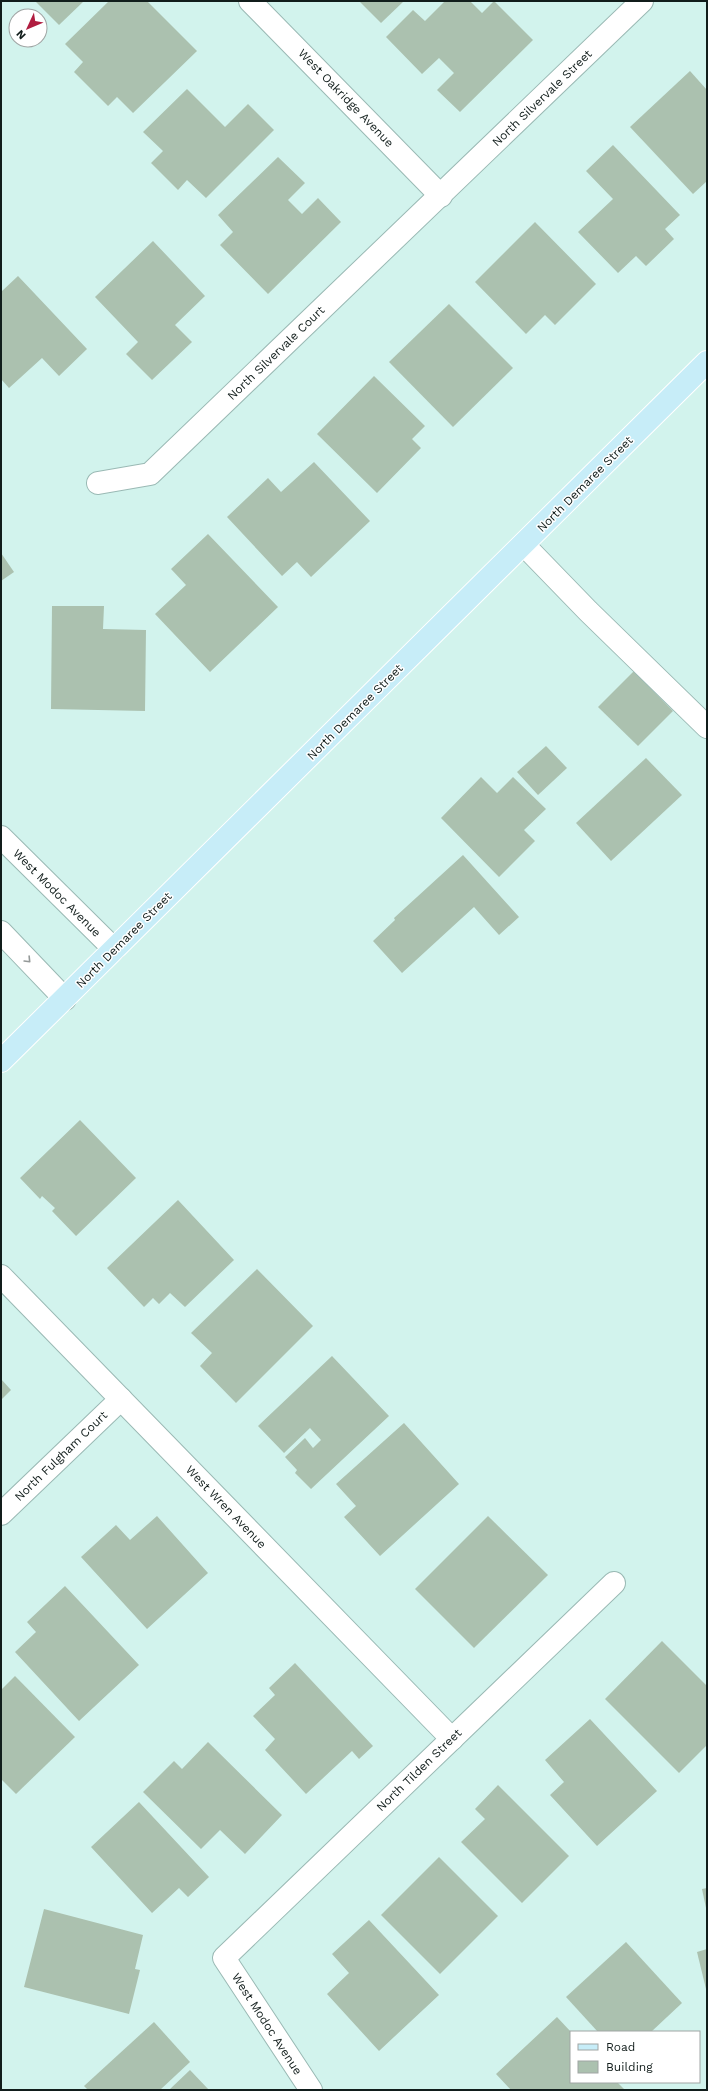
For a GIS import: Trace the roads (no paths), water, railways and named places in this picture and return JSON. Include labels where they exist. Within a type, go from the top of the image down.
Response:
[{"type":"main road","name":"North Demaree Street","points":[[1,1061],[524,545],[707,362]]},
{"type":"street","name":"West Oakridge Avenue","points":[[250,1],[441,196]]},
{"type":"street","name":"North Silvervale Street","points":[[441,196],[642,1]]},
{"type":"street","name":"North Silvervale Court","points":[[98,483],[150,474],[441,196]]},
{"type":"street","points":[[524,545],[588,611],[707,727]]},
{"type":"street","name":"West Modoc Avenue","points":[[1,837],[114,949]]},
{"type":"street","points":[[1,932],[65,998]]},
{"type":"street","name":"West Wren Avenue","points":[[1,1276],[452,1739]]},
{"type":"street","name":"North Fulgham Court","points":[[1,1514],[122,1399]]},
{"type":"street","name":"North Tilden Street","points":[[224,1958],[614,1583]]},
{"type":"street","name":"West Modoc Avenue","points":[[224,1958],[311,2090]]}]
